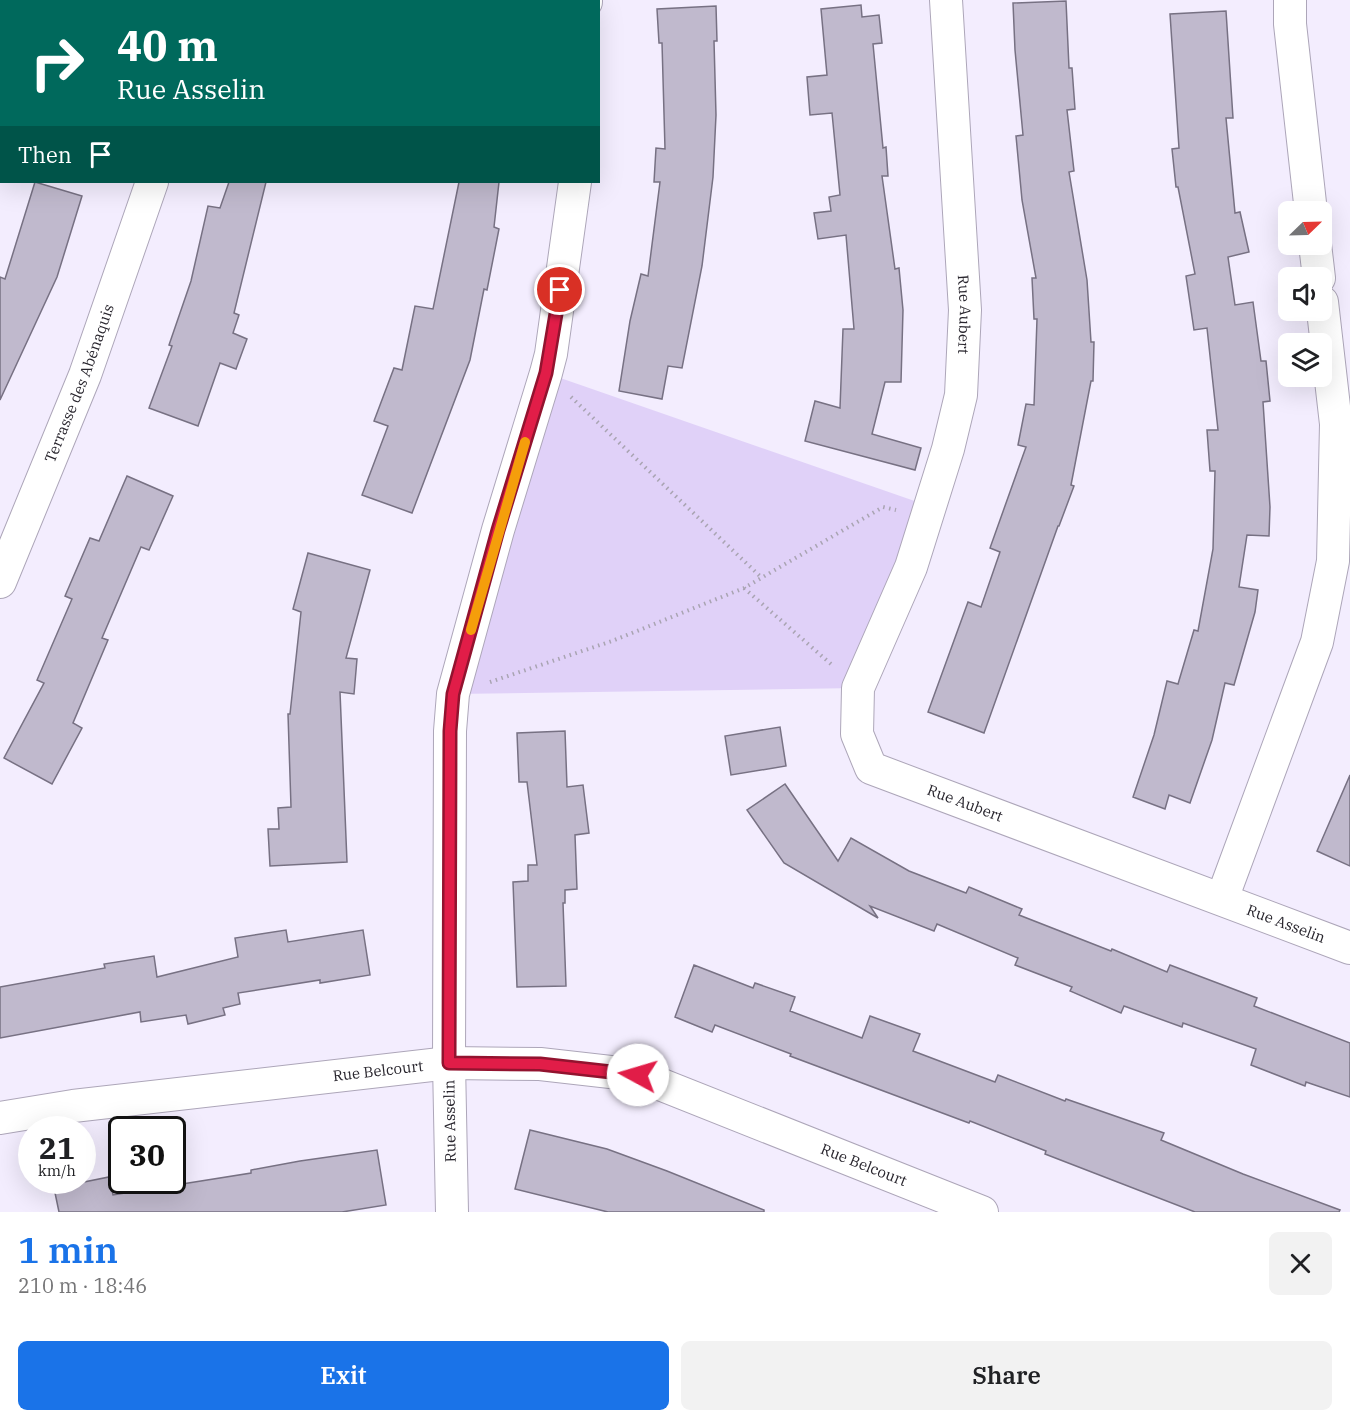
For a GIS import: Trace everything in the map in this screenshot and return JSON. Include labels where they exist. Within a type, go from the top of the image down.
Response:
[{"type":"street","name":"Rue Aubert","points":[[946,0],[965,310],[960,395],[948,449],[911,567],[858,688],[857,734],[871,768],[1222,899]]},
{"type":"street","points":[[1290,0],[1290,24],[1310,201]]},
{"type":"street","name":"Terrasse des Abénaquis","points":[[0,582],[85,375],[152,183]]},
{"type":"street","name":"Rue Asselin","points":[[452,1212],[449,1063],[450,731],[453,694],[498,530],[546,373],[575,183]]},
{"type":"street","points":[[1222,899],[1317,642],[1333,561],[1336,424],[1324,321]]},
{"type":"street","name":"Rue Asselin","points":[[1222,899],[1350,948]]},
{"type":"street","name":"Rue Belcourt","points":[[0,1118],[73,1106],[449,1063],[540,1064],[638,1075],[982,1212]]},
{"type":"path","points":[[546,373],[762,578]]},
{"type":"path","points":[[453,694],[612,641],[744,588],[883,507],[926,516]]},
{"type":"path","points":[[744,588],[858,688]]},
{"type":"shaded area","points":[[546,373],[929,506],[858,688],[453,694]]},
{"type":"building","points":[[1066,1],[1069,68],[1072,68],[1075,109],[1067,110],[1074,171],[1069,172],[1087,280],[1091,342],[1094,342],[1093,381],[1091,381],[1071,485],[1074,486],[984,733],[928,712],[968,602],[981,607],[1000,552],[990,548],[1026,447],[1018,445],[1026,404],[1034,405],[1037,319],[1034,319],[1032,278],[1036,278],[1022,200],[1016,136],[1023,135],[1013,3]]},
{"type":"building","points":[[861,5],[862,17],[879,15],[882,43],[873,44],[883,148],[886,147],[888,176],[882,176],[895,269],[899,268],[903,310],[901,382],[885,382],[872,434],[921,448],[915,470],[805,441],[815,401],[840,408],[843,329],[854,329],[846,235],[818,239],[814,213],[831,211],[829,197],[840,195],[832,113],[810,115],[807,77],[827,75],[821,9]]},
{"type":"building","points":[[716,6],[717,41],[714,41],[716,115],[713,177],[702,266],[682,368],[668,366],[662,399],[619,391],[630,321],[641,274],[648,276],[660,182],[654,182],[656,148],[665,149],[662,43],[659,43],[657,9]]},
{"type":"building","points":[[1226,11],[1233,118],[1226,118],[1235,213],[1240,212],[1249,252],[1228,257],[1235,305],[1253,302],[1261,361],[1266,361],[1270,401],[1263,402],[1270,507],[1269,536],[1247,535],[1239,587],[1258,590],[1255,612],[1234,685],[1225,683],[1212,740],[1190,803],[1169,795],[1165,809],[1133,797],[1154,735],[1167,681],[1178,684],[1194,630],[1198,631],[1213,549],[1215,471],[1210,471],[1207,430],[1218,430],[1207,328],[1194,330],[1186,276],[1195,274],[1178,187],[1176,187],[1172,149],[1179,148],[1170,14]]},
{"type":"building","points":[[35,183],[82,196],[57,277],[0,400],[0,277],[5,279]]},
{"type":"building","points":[[229,183],[266,183],[234,313],[239,315],[233,333],[247,339],[236,369],[220,363],[198,426],[149,408],[172,346],[169,345],[191,281],[208,206],[220,208]]},
{"type":"building","points":[[459,183],[499,183],[494,227],[499,229],[470,360],[412,513],[362,495],[388,426],[374,421],[394,368],[402,370],[415,306],[433,309]]},
{"type":"building","points":[[127,476],[173,496],[149,550],[141,547],[102,638],[108,640],[73,723],[82,728],[52,784],[4,758],[44,683],[37,680],[72,599],[65,596],[90,538],[99,541]]},
{"type":"building","points":[[308,553],[370,570],[346,658],[357,659],[354,694],[340,692],[347,862],[270,866],[268,829],[279,829],[278,808],[291,807],[288,714],[290,714],[301,612],[293,609]]},
{"type":"building","points":[[780,727],[786,766],[731,775],[725,736]]},
{"type":"building","points":[[565,731],[567,787],[583,785],[589,833],[575,835],[577,889],[565,890],[565,903],[563,903],[566,986],[517,987],[513,882],[528,881],[528,865],[537,865],[527,782],[519,782],[517,733]]},
{"type":"building","points":[[1350,775],[1350,866],[1317,851]]},
{"type":"building","points":[[785,784],[838,861],[851,838],[909,871],[966,893],[969,887],[1022,909],[1019,915],[1167,972],[1170,965],[1257,998],[1254,1006],[1350,1043],[1350,1097],[1306,1082],[1305,1086],[1251,1065],[1256,1049],[1183,1023],[1182,1027],[1124,1006],[1121,1013],[1070,991],[1072,987],[1015,965],[1018,958],[937,924],[934,931],[870,906],[878,918],[784,863],[747,810]]},
{"type":"building","points":[[286,930],[288,942],[363,930],[370,975],[320,983],[320,980],[238,993],[240,1004],[223,1008],[225,1015],[188,1024],[186,1015],[141,1022],[140,1012],[0,1038],[0,987],[105,968],[104,964],[154,956],[157,977],[238,957],[235,938]]},
{"type":"building","points":[[694,965],[753,988],[755,983],[795,997],[790,1011],[862,1038],[870,1016],[920,1034],[913,1051],[995,1082],[998,1075],[1065,1101],[1066,1099],[1164,1133],[1161,1140],[1243,1174],[1340,1210],[1339,1212],[1195,1212],[1045,1154],[1046,1151],[970,1121],[969,1123],[790,1056],[791,1054],[715,1025],[712,1032],[675,1017]]},
{"type":"building","points":[[530,1130],[607,1149],[667,1171],[764,1210],[764,1212],[608,1212],[515,1189]]},
{"type":"building","points":[[377,1150],[386,1205],[342,1212],[59,1212],[55,1194],[96,1194],[96,1180],[108,1177],[108,1194],[186,1194],[186,1183],[251,1173],[251,1170]]},
{"type":"slow traffic","points":[[471,630],[525,442]]},
{"type":"route","points":[[560,290],[546,373],[498,530],[453,694],[450,731],[449,1063],[540,1064],[638,1075]]}]
